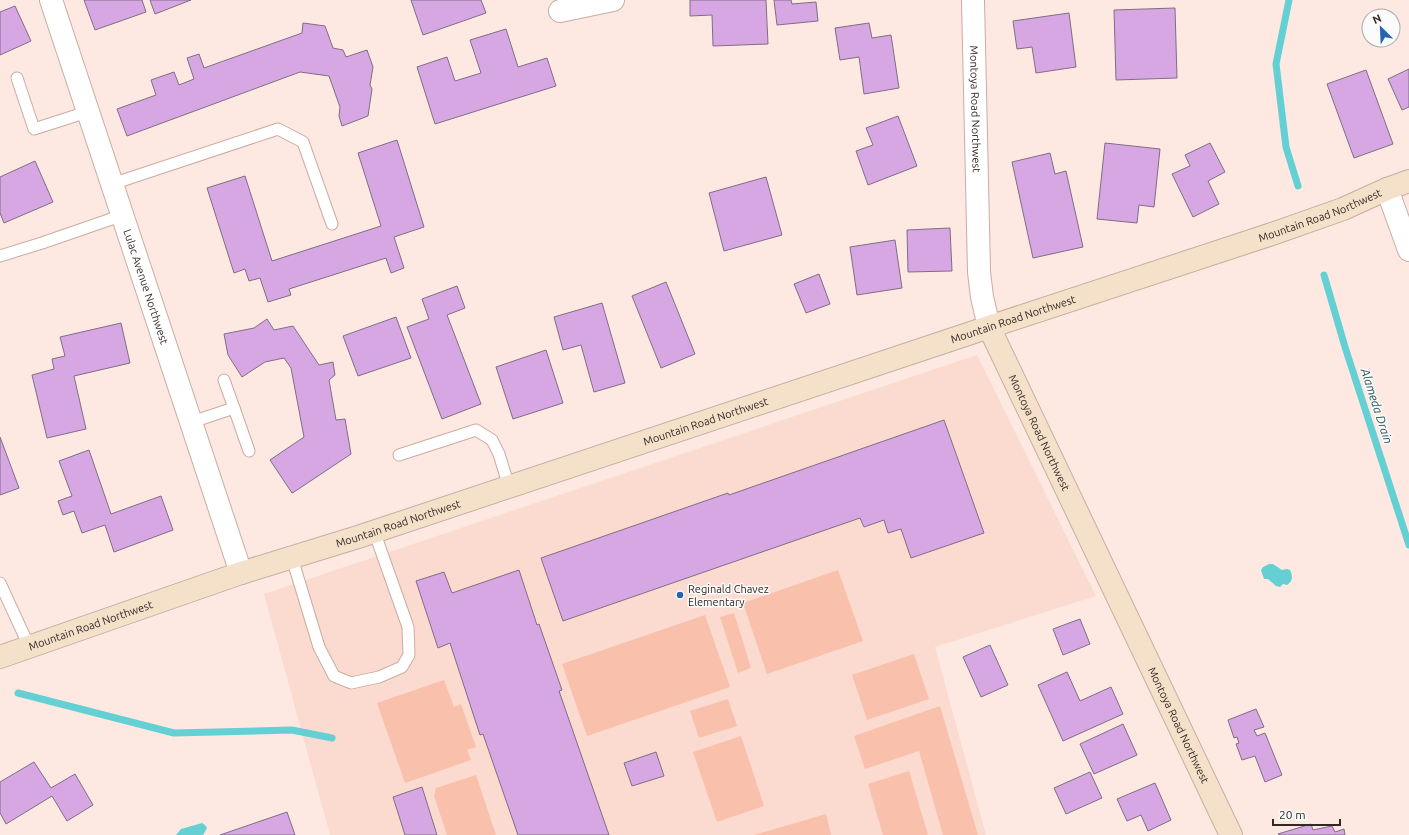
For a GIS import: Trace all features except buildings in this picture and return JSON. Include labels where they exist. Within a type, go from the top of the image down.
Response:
[{"type":"street","name":"Lulac Avenue Northwest","points":[[51,0],[241,573]]},
{"type":"street","points":[[560,11],[613,0]]},
{"type":"street","name":"Montoya Road Northwest","points":[[973,0],[979,272],[988,326],[1231,835]]},
{"type":"street","name":"Mountain Road Northwest","points":[[0,657],[241,573],[292,558],[509,487],[988,326],[1269,235],[1343,209],[1387,189],[1409,181]]},
{"type":"street","points":[[1387,189],[1409,250]]},
{"type":"lane","points":[[17,78],[34,129],[88,112]]},
{"type":"lane","points":[[112,184],[278,129],[303,142],[332,224]]},
{"type":"lane","points":[[0,256],[123,215]]},
{"type":"lane","points":[[224,380],[249,451]]},
{"type":"lane","points":[[192,422],[234,408]]},
{"type":"lane","points":[[399,455],[476,430],[492,440],[509,487]]},
{"type":"lane","points":[[292,558],[319,647],[334,676],[351,683],[379,677],[402,667],[409,655],[408,627],[374,531]]},
{"type":"lane","points":[[0,583],[29,646]]},
{"type":"shaded area","name":"Reginald Chavez Elementary","points":[[977,355],[1096,596],[935,647],[986,835],[330,835],[264,594]]},
{"type":"shaded area","points":[[838,570],[863,641],[767,674],[743,603]]},
{"type":"shaded area","points":[[734,613],[751,668],[738,673],[720,617]]},
{"type":"shaded area","points":[[705,615],[730,687],[587,736],[562,664]]},
{"type":"shaded area","points":[[914,654],[929,699],[867,720],[852,675]]},
{"type":"shaded area","points":[[444,680],[454,707],[461,704],[476,747],[467,750],[471,760],[405,783],[377,703]]},
{"type":"shaded area","points":[[728,699],[737,726],[699,738],[690,711]]},
{"type":"shaded area","points":[[940,706],[978,835],[943,835],[919,751],[865,769],[854,736]]},
{"type":"shaded area","points":[[741,736],[764,806],[717,822],[693,752]]},
{"type":"shaded area","points":[[909,771],[928,835],[883,835],[868,784]]},
{"type":"shaded area","points":[[476,775],[496,835],[447,835],[434,796],[436,788]]},
{"type":"shaded area","points":[[826,814],[831,835],[754,835]]},
{"type":"water","points":[[1269,564],[1273,564],[1282,570],[1290,570],[1292,578],[1287,585],[1283,584],[1280,587],[1276,586],[1268,579],[1264,579],[1261,570]]},
{"type":"water","points":[[202,823],[207,828],[203,835],[176,835],[181,829]]},
{"type":"waterway","name":"Alameda Drain","points":[[1289,0],[1276,64],[1286,147],[1298,186]]},
{"type":"waterway","name":"Alameda Drain","points":[[1324,275],[1345,347],[1409,545]]},
{"type":"waterway","points":[[18,693],[174,733],[292,730],[332,738]]},
{"type":"place","name":"Reginald Chavez Elementary","points":[[680,595]]}]
